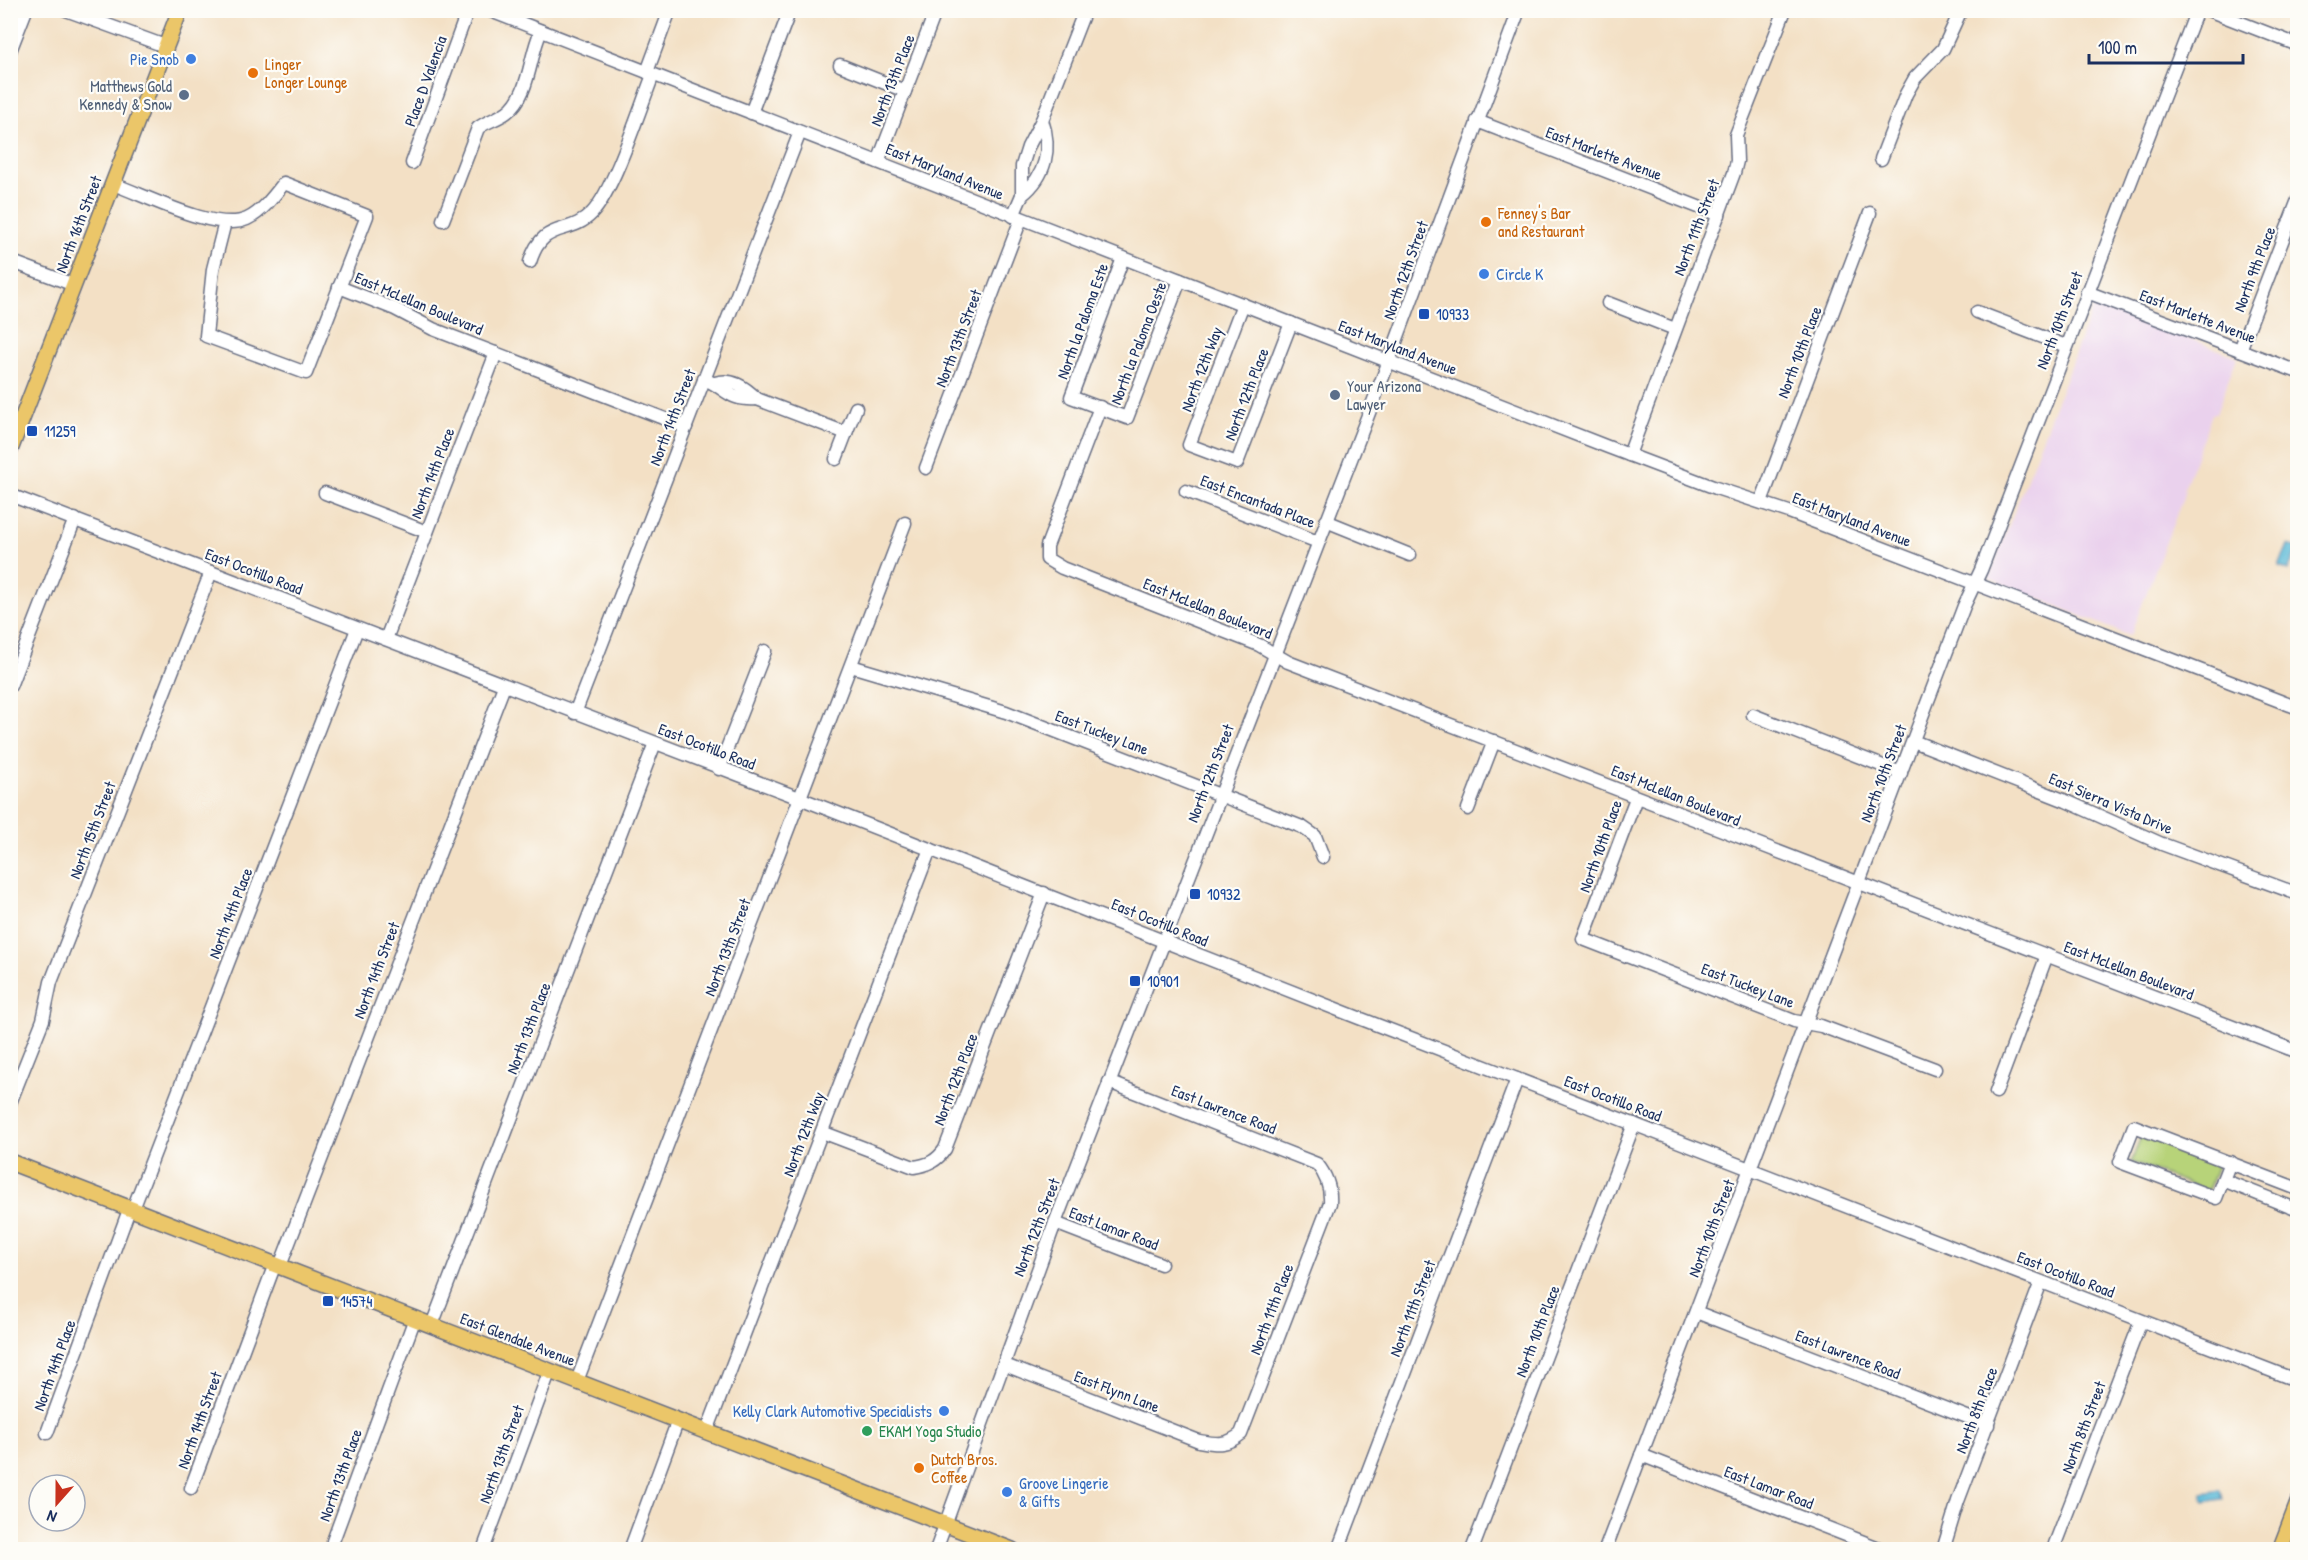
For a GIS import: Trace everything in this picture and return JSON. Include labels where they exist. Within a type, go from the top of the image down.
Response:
[{"type":"main road","name":"North 16th Street","points":[[10,450],[180,10]]},
{"type":"main road","name":"East Glendale Avenue","points":[[10,1162],[1012,1550]]},
{"type":"main road","points":[[2280,1550],[2298,1503]]},
{"type":"street","points":[[10,51],[26,10]]},
{"type":"street","points":[[66,10],[165,46]]},
{"type":"street","name":"Place D Valencia","points":[[412,163],[468,10]]},
{"type":"street","name":"East Maryland Avenue","points":[[488,10],[1629,455],[1761,502],[2298,708]]},
{"type":"street","points":[[530,261],[536,244],[549,234],[591,215],[605,195],[650,73],[670,10]]},
{"type":"street","points":[[751,113],[790,10]]},
{"type":"street","name":"North 13th Place","points":[[878,162],[936,10]]},
{"type":"street","name":"North 13th Street","points":[[926,468],[1017,217],[1022,195],[1022,166],[1028,147],[1042,120],[1085,10]]},
{"type":"street","name":"North 12th Street","points":[[936,1550],[1055,1223],[1389,361],[1519,10]]},
{"type":"street","name":"North 11th Street","points":[[1629,455],[1719,215],[1737,161],[1736,135],[1785,10]]},
{"type":"street","points":[[1881,159],[1906,94],[1916,78],[1943,49],[1961,10]]},
{"type":"street","name":"North 10th Street","points":[[1605,1550],[1913,741],[2197,10]]},
{"type":"street","points":[[2208,10],[2298,45]]},
{"type":"street","points":[[443,219],[478,128],[505,113],[518,101],[530,68],[532,49],[541,31]]},
{"type":"street","points":[[840,65],[905,91]]},
{"type":"street","name":"North 13th Street","points":[[1022,195],[1034,186],[1049,151],[1042,120]]},
{"type":"street","name":"East Marlette Avenue","points":[[1477,121],[1719,215]]},
{"type":"street","name":"North 14th Street","points":[[575,713],[686,427],[710,381],[800,132]]},
{"type":"street","name":"East McLellan Boulevard","points":[[113,184],[204,219],[225,222],[248,218],[284,183],[367,216],[339,287],[401,312],[433,329],[686,427]]},
{"type":"street","name":"North 9th Place","points":[[2241,350],[2295,213],[2298,200]]},
{"type":"street","name":"North 10th Place","points":[[1761,502],[1870,213]]},
{"type":"street","points":[[225,222],[213,269],[206,336],[306,373],[339,287]]},
{"type":"street","name":"North la Paloma Este","points":[[1100,408],[1071,397],[1123,258]]},
{"type":"street","points":[[10,261],[74,285]]},
{"type":"street","name":"North la Paloma Oeste","points":[[1100,408],[1127,418],[1180,280]]},
{"type":"street","name":"East Marlette Avenue","points":[[2087,292],[2298,372]]},
{"type":"street","points":[[1608,303],[1675,329]]},
{"type":"street","name":"North 12th Way","points":[[1189,445],[1244,304]]},
{"type":"street","points":[[1977,312],[2066,346]]},
{"type":"street","name":"North 12th Place","points":[[1189,445],[1237,463],[1291,323]]},
{"type":"street","name":"North 14th Place","points":[[386,639],[496,353]]},
{"type":"street","points":[[710,381],[722,392],[736,391],[742,400],[757,399],[846,433]]},
{"type":"street","points":[[836,459],[856,408]]},
{"type":"street","name":"East McLellan Boulevard","points":[[1100,408],[1047,546],[1047,559],[1062,568],[1259,645],[1288,662],[2298,1052]]},
{"type":"street","name":"East Encantada Place","points":[[1186,491],[1317,542]]},
{"type":"street","points":[[325,493],[427,532]]},
{"type":"street","name":"East Ocotillo Road","points":[[10,495],[802,799],[1163,942],[2298,1381]]},
{"type":"street","points":[[10,686],[75,519]]},
{"type":"street","points":[[1326,521],[1410,555]]},
{"type":"street","name":"North 13th Street","points":[[577,1381],[802,799],[904,524]]},
{"type":"street","name":"North 15th Street","points":[[10,1103],[43,1020],[51,982],[211,572]]},
{"type":"street","name":"North 14th Place","points":[[47,1433],[357,629]]},
{"type":"street","points":[[719,769],[765,651]]},
{"type":"street","name":"East Tuckey Lane","points":[[852,666],[1006,712],[1302,827],[1315,836],[1323,857]]},
{"type":"street","name":"North 14th Street","points":[[191,1488],[504,686]]},
{"type":"street","points":[[1753,715],[1901,773]]},
{"type":"street","points":[[1468,809],[1494,741]]},
{"type":"street","name":"East Sierra Vista Drive","points":[[1913,741],[2066,801],[2162,844],[2298,894]]},
{"type":"street","name":"North 13th Place","points":[[432,1325],[655,744]]},
{"type":"street","name":"North 10th Place","points":[[1583,939],[1636,798]]},
{"type":"street","name":"North 12th Way","points":[[707,1431],[930,849]]},
{"type":"street","name":"North 12th Place","points":[[822,1132],[914,1167],[928,1165],[940,1157],[1044,893]]},
{"type":"street","name":"East Tuckey Lane","points":[[1583,939],[1794,1021],[1807,1023],[1935,1070]]},
{"type":"street","points":[[1996,1092],[2047,956]]},
{"type":"street","name":"North 11th Street","points":[[1338,1550],[1517,1079]]},
{"type":"street","name":"East Lawrence Road","points":[[1109,1082],[1308,1160],[1317,1164],[1323,1172]]},
{"type":"street","name":"North 10th Place","points":[[1472,1550],[1634,1124]]},
{"type":"street","points":[[2230,1162],[2216,1198],[2120,1162],[2134,1126],[2230,1162],[2298,1189]]},
{"type":"street","name":"North 11th Place","points":[[1219,1444],[1230,1443],[1241,1434],[1326,1214],[1331,1193],[1323,1172]]},
{"type":"street","points":[[2223,1180],[2298,1210]]},
{"type":"street","name":"East Lamar Road","points":[[1055,1223],[1161,1264]]},
{"type":"street","name":"North 8th Place","points":[[1943,1550],[1958,1501],[2041,1282]]},
{"type":"street","name":"East Lawrence Road","points":[[1696,1312],[1988,1425]]},
{"type":"street","name":"North 13th Place","points":[[333,1541],[414,1318]]},
{"type":"street","name":"North 8th Street","points":[[2055,1544],[2141,1321]]},
{"type":"street","name":"East Flynn Lane","points":[[1005,1365],[1199,1441],[1219,1444]]},
{"type":"street","name":"North 13th Street","points":[[483,1550],[550,1370]]},
{"type":"street","points":[[630,1550],[678,1420]]},
{"type":"street","name":"East Lamar Road","points":[[1641,1455],[1884,1550]]},
{"type":"shaded area","points":[[2101,304],[2237,357],[2216,414],[2212,414],[2184,489],[2186,490],[2130,636],[1989,578],[2092,309]]},
{"type":"green space","points":[[2142,1134],[2218,1162],[2208,1191],[2131,1162]]},
{"type":"water","points":[[2288,545],[2298,548],[2288,570],[2279,567]]},
{"type":"water","points":[[2221,1490],[2223,1499],[2205,1502],[2203,1493]]},
{"type":"place","name":"Pie Snob","points":[[191,59]]},
{"type":"place","name":"Linger Longer Lounge","points":[[253,73]]},
{"type":"place","name":"Matthews Gold Kennedy & Snow","points":[[184,95]]},
{"type":"place","name":"Fenney's Bar and Restaurant","points":[[1486,222]]},
{"type":"place","name":"Circle K","points":[[1484,274]]},
{"type":"place","name":"10933","points":[[1424,314]]},
{"type":"place","name":"Your Arizona Lawyer","points":[[1335,395]]},
{"type":"place","name":"11259","points":[[32,431]]},
{"type":"place","name":"10932","points":[[1195,894]]},
{"type":"place","name":"10901","points":[[1135,981]]},
{"type":"place","name":"14574","points":[[328,1301]]},
{"type":"place","name":"Kelly Clark Automotive Specialists","points":[[944,1411]]},
{"type":"place","name":"EKAM Yoga Studio","points":[[867,1431]]},
{"type":"place","name":"Dutch Bros. Coffee","points":[[919,1468]]},
{"type":"place","name":"Groove Lingerie & Gifts","points":[[1007,1492]]}]
